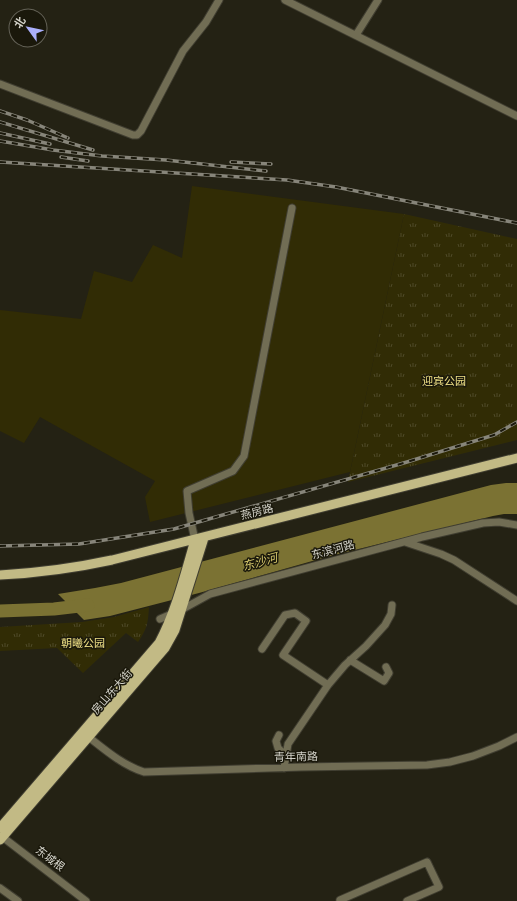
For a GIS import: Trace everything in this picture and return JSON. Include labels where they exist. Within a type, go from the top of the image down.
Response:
[{"type":"main road","name":"燕房路","points":[[0,575],[28,574],[69,569],[112,560],[517,458]]},
{"type":"main road","name":"房山东大街","points":[[1,835],[86,734],[159,643],[172,614],[180,601],[196,552],[204,538]]},
{"type":"main road","name":"房山东大街","points":[[195,540],[196,552]]},
{"type":"main road","name":"房山东大街","points":[[86,734],[165,648],[175,630],[182,610],[180,601]]},
{"type":"street","points":[[0,84],[137,135],[141,131],[183,51],[206,22],[219,0]]},
{"type":"street","points":[[285,0],[517,116]]},
{"type":"street","points":[[356,36],[378,0]]},
{"type":"street","points":[[195,540],[189,513],[187,491],[233,471],[244,456],[292,208]]},
{"type":"street","name":"东滨河路","points":[[160,619],[182,610],[210,594],[405,542],[483,523],[499,522],[517,525]]},
{"type":"street","points":[[405,542],[454,560],[517,601]]},
{"type":"street","points":[[284,768],[288,744],[328,685],[350,660],[366,646],[385,625],[391,614],[392,605]]},
{"type":"street","points":[[262,649],[285,615],[295,613],[306,621],[282,655],[328,685]]},
{"type":"street","points":[[350,660],[384,681],[389,673],[386,667]]},
{"type":"street","name":"青年南路","points":[[86,734],[126,764],[144,772],[427,765],[450,762],[473,756],[517,737]]},
{"type":"street","points":[[279,735],[276,741],[278,748],[286,756]]},
{"type":"street","name":"东城根","points":[[1,835],[86,901]]},
{"type":"street","points":[[341,901],[340,900],[427,862],[439,887],[407,901]]},
{"type":"street","points":[[0,888],[18,901]]},
{"type":"green space","points":[[192,186],[404,214],[350,472],[150,522],[145,497],[155,481],[40,417],[24,443],[0,431],[0,310],[81,319],[94,271],[132,282],[153,245],[182,258]]},
{"type":"green space","name":"迎宾公园","points":[[404,214],[517,239],[517,440],[348,482]]},
{"type":"green space","name":"朝曦公园","points":[[149,607],[146,626],[138,642],[126,633],[83,673],[57,648],[0,651],[0,627],[82,622],[114,617]]},
{"type":"water","points":[[517,483],[517,514],[493,516],[330,556],[199,593],[110,616],[84,620],[58,594],[121,583],[491,485]]},
{"type":"waterway","name":"东沙河","points":[[0,611],[54,609],[88,605]]},
{"type":"railway","points":[[0,111],[27,120],[68,138]]},
{"type":"railway","points":[[0,122],[93,150]]},
{"type":"railway","points":[[0,133],[50,144]]},
{"type":"railway","points":[[0,141],[102,156],[166,160],[266,171]]},
{"type":"railway","points":[[61,157],[88,161]]},
{"type":"railway","points":[[0,162],[287,180],[336,187],[517,223]]},
{"type":"railway","points":[[231,162],[271,164]]},
{"type":"railway","points":[[0,546],[79,544],[174,529],[407,462],[494,435],[517,422]]}]
